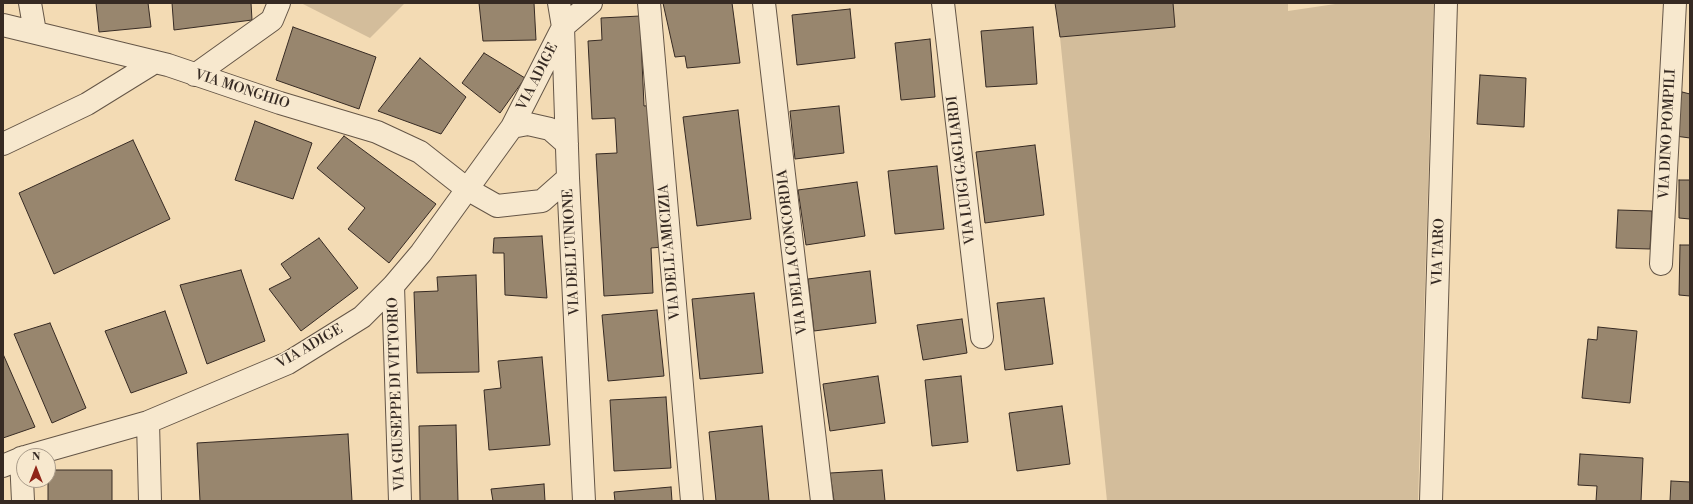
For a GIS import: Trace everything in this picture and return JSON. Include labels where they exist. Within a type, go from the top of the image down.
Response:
[{"type":"street","points":[[30,3],[35,32]]},
{"type":"street","points":[[195,75],[272,20],[279,3]]},
{"type":"street","name":"VIA DELL'UNIONE","points":[[559,3],[563,27],[568,178],[584,501]]},
{"type":"street","points":[[563,27],[591,3]]},
{"type":"street","name":"VIA DELL'AMICIZIA","points":[[649,3],[692,501]]},
{"type":"street","name":"VIA DELLA CONCORDIA","points":[[764,3],[822,501]]},
{"type":"street","name":"VIA LUIGI GAGLIARDI","points":[[943,3],[982,336]]},
{"type":"street","name":"VIA TARO","points":[[1431,501],[1446,3]]},
{"type":"street","name":"VIA DINO POMPILI","points":[[1661,264],[1675,3]]},
{"type":"street","name":"VIA MONGHIO","points":[[3,25],[155,62],[280,103],[377,132],[420,152],[467,189]]},
{"type":"street","name":"VIA ADIGE","points":[[56,448],[148,422],[288,363],[362,317],[393,286],[421,254],[512,127],[563,27]]},
{"type":"street","points":[[3,144],[87,104],[155,62]]},
{"type":"street","name":"VIA ADIGE","points":[[512,127],[528,124],[550,129],[567,144]]},
{"type":"street","points":[[467,189],[497,206],[542,201],[568,178]]},
{"type":"street","name":"VIA GIUSEPPE DI VITTORIO","points":[[393,286],[400,501]]},
{"type":"street","points":[[148,422],[150,501]]},
{"type":"street","points":[[22,488],[23,501]]},
{"type":"shaded area","points":[[301,3],[404,3],[404,4],[370,38]]},
{"type":"shaded area","points":[[1173,3],[1288,3],[1288,11],[1342,3],[1434,3],[1418,501],[1107,501],[1060,37],[1175,27]]},
{"type":"building","points":[[96,3],[148,3],[151,27],[99,32]]},
{"type":"building","points":[[172,3],[251,3],[252,20],[174,30]]},
{"type":"building","points":[[479,3],[534,3],[536,40],[483,41]]},
{"type":"building","points":[[663,3],[732,3],[740,63],[687,68],[685,56],[675,57]]},
{"type":"building","points":[[1055,3],[1173,3],[1175,27],[1060,37]]},
{"type":"building","points":[[850,9],[855,58],[797,65],[792,15]]},
{"type":"building","points":[[640,16],[644,106],[655,105],[663,247],[651,248],[653,293],[604,296],[596,154],[617,153],[615,118],[592,119],[588,41],[602,40],[601,18]]},
{"type":"building","points":[[293,27],[376,57],[359,109],[276,80]]},
{"type":"building","points":[[1033,27],[1037,84],[986,87],[981,31]]},
{"type":"building","points":[[930,39],[935,97],[901,100],[895,43]]},
{"type":"building","points":[[484,53],[525,78],[500,113],[462,83]]},
{"type":"building","points":[[420,58],[466,97],[441,134],[378,111]]},
{"type":"building","points":[[1480,75],[1526,78],[1524,127],[1477,124]]},
{"type":"building","points":[[1682,92],[1690,94],[1690,138],[1675,136]]},
{"type":"building","points":[[839,106],[844,153],[795,159],[790,111]]},
{"type":"building","points":[[738,110],[751,219],[697,226],[683,117]]},
{"type":"building","points":[[255,121],[312,143],[293,199],[235,180]]},
{"type":"building","points":[[344,136],[436,204],[389,263],[348,229],[365,208],[317,168]]},
{"type":"building","points":[[133,140],[170,219],[54,274],[19,193]]},
{"type":"building","points":[[1035,145],[1044,215],[985,223],[976,152]]},
{"type":"building","points":[[937,166],[944,229],[895,234],[888,171]]},
{"type":"building","points":[[1679,180],[1690,180],[1690,219],[1679,218]]},
{"type":"building","points":[[857,182],[865,236],[806,245],[798,190]]},
{"type":"building","points":[[1618,210],[1652,211],[1650,249],[1616,248]]},
{"type":"building","points":[[542,236],[547,298],[505,295],[504,253],[493,253],[494,238]]},
{"type":"building","points":[[319,238],[358,288],[301,331],[269,289],[291,278],[281,264]]},
{"type":"building","points":[[1680,245],[1690,245],[1690,296],[1679,295]]},
{"type":"building","points":[[241,270],[265,341],[207,364],[180,285]]},
{"type":"building","points":[[870,271],[876,323],[814,331],[808,279]]},
{"type":"building","points":[[476,275],[479,372],[417,373],[414,292],[438,291],[437,277]]},
{"type":"building","points":[[754,293],[763,373],[700,379],[692,299]]},
{"type":"building","points":[[1044,298],[1053,364],[1005,370],[997,303]]},
{"type":"building","points":[[657,310],[664,376],[608,381],[602,315]]},
{"type":"building","points":[[165,311],[187,373],[131,393],[105,331]]},
{"type":"building","points":[[962,319],[967,353],[923,360],[917,325]]},
{"type":"building","points":[[50,323],[86,408],[52,423],[14,334]]},
{"type":"building","points":[[1598,327],[1637,331],[1630,403],[1582,398],[1588,339],[1597,340]]},
{"type":"building","points":[[3,354],[35,427],[3,438]]},
{"type":"building","points":[[542,357],[550,445],[489,450],[484,390],[501,388],[498,361]]},
{"type":"building","points":[[878,376],[885,423],[830,431],[823,384]]},
{"type":"building","points":[[961,376],[968,442],[932,446],[925,380]]},
{"type":"building","points":[[666,397],[671,468],[614,471],[610,400]]},
{"type":"building","points":[[1062,406],[1070,464],[1017,471],[1009,413]]},
{"type":"building","points":[[456,425],[458,501],[420,501],[419,426]]},
{"type":"building","points":[[762,426],[769,501],[716,501],[709,432]]},
{"type":"building","points":[[348,434],[352,501],[200,501],[197,443]]},
{"type":"building","points":[[1580,454],[1643,458],[1641,501],[1596,501],[1597,486],[1578,485]]},
{"type":"building","points":[[56,470],[112,470],[112,501],[48,501],[48,488],[56,488]]},
{"type":"building","points":[[882,470],[885,501],[834,501],[830,473]]},
{"type":"building","points":[[1671,481],[1690,482],[1690,501],[1670,501]]},
{"type":"building","points":[[544,484],[545,501],[493,501],[491,489]]},
{"type":"building","points":[[671,487],[672,501],[615,501],[614,492]]}]
